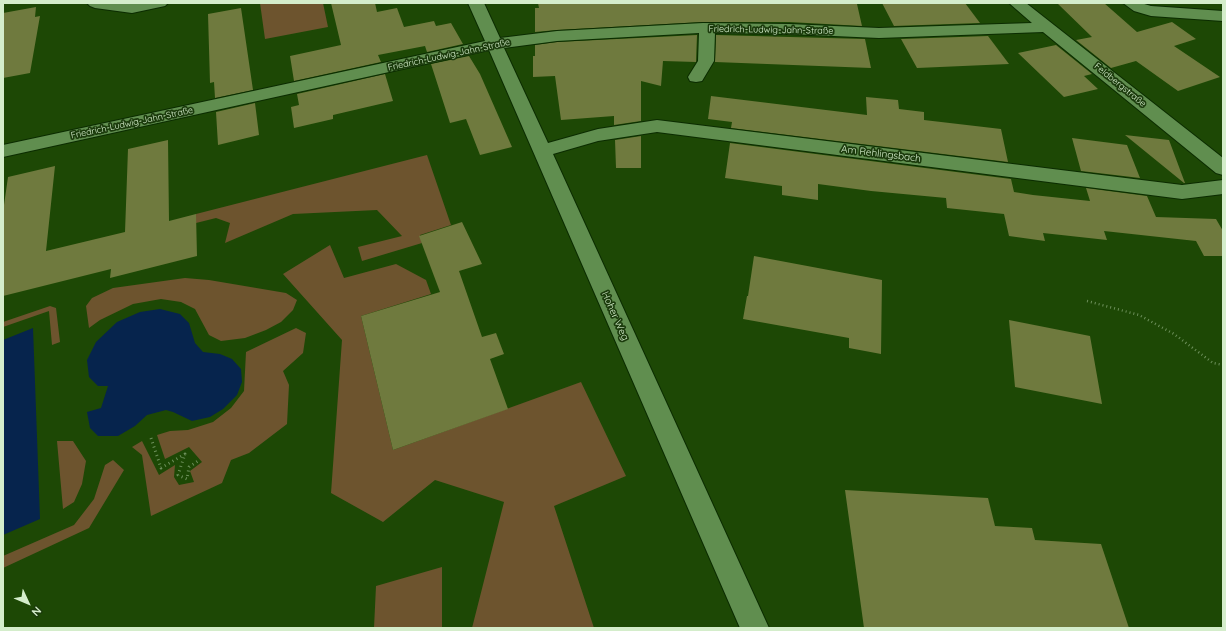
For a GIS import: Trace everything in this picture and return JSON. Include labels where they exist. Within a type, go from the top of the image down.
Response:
[{"type":"street","points":[[95,3],[132,8],[160,3]]},
{"type":"street","name":"Hoher Weg","points":[[476,3],[755,628]]},
{"type":"street","name":"Feldbergstraße","points":[[1017,3],[1048,26],[1223,168]]},
{"type":"street","points":[[1131,3],[1139,8],[1151,11],[1223,16]]},
{"type":"street","name":"Friedrich-Ludwig-Jahn-Straße","points":[[3,152],[494,44],[557,36],[707,28],[788,29],[879,33],[1048,26]]},
{"type":"street","points":[[696,77],[706,61],[707,28]]},
{"type":"street","name":"Am Rehlingsbach","points":[[542,151],[598,135],[658,126],[1182,192],[1223,187]]},
{"type":"path","points":[[1087,301],[1140,315],[1174,334],[1213,362],[1223,365]]},
{"type":"path","points":[[151,438],[161,468],[185,454],[178,475],[187,479],[189,467],[198,460]]},
{"type":"shaded area","points":[[260,3],[323,3],[328,27],[265,39]]},
{"type":"shaded area","points":[[427,155],[451,225],[420,235],[422,243],[362,261],[358,247],[402,236],[377,210],[293,214],[225,243],[230,223],[216,218],[196,223],[196,214]]},
{"type":"shaded area","points":[[330,245],[344,278],[396,264],[426,280],[431,294],[361,316],[393,450],[581,382],[626,476],[554,506],[594,628],[472,628],[504,502],[435,480],[383,522],[331,493],[342,340],[283,274]]},
{"type":"shaded area","points":[[185,278],[209,280],[286,293],[297,300],[293,310],[281,322],[266,330],[245,338],[221,341],[209,335],[195,309],[181,302],[161,299],[133,304],[100,320],[89,328],[86,306],[92,298],[113,288]]},
{"type":"shaded area","points":[[50,306],[56,308],[60,342],[52,345],[49,311],[3,327],[3,322]]},
{"type":"shaded area","points":[[296,328],[306,333],[303,353],[283,371],[289,385],[287,424],[249,453],[231,460],[222,483],[151,516],[142,455],[132,447],[142,441],[159,475],[175,465],[174,477],[179,485],[194,482],[190,471],[202,462],[189,447],[165,459],[157,435],[170,431],[188,430],[213,422],[231,408],[244,391],[246,352]]},
{"type":"shaded area","points":[[57,441],[73,441],[86,461],[82,484],[74,502],[63,509]]},
{"type":"shaded area","points":[[113,460],[124,470],[89,528],[3,568],[3,556],[74,525],[94,499],[105,465]]},
{"type":"shaded area","points":[[442,567],[442,628],[374,628],[376,586]]},
{"type":"water","points":[[160,309],[180,314],[189,323],[195,343],[203,352],[220,354],[232,359],[241,369],[242,382],[237,395],[223,409],[210,417],[192,421],[166,410],[147,415],[135,426],[118,436],[98,436],[90,428],[87,412],[101,408],[108,386],[98,386],[89,377],[87,360],[96,342],[117,322],[140,312]]},
{"type":"water","points":[[33,328],[40,519],[3,535],[3,340]]},
{"type":"building","points":[[331,3],[375,3],[377,12],[397,8],[404,27],[434,21],[436,26],[451,23],[463,44],[427,52],[425,46],[378,55],[381,62],[294,81],[290,56],[341,45]]},
{"type":"building","points":[[538,3],[857,4],[862,26],[789,22],[703,22],[535,32],[535,8],[539,8]]},
{"type":"building","points":[[882,3],[965,3],[980,23],[894,26]]},
{"type":"building","points":[[1057,3],[1104,3],[1137,32],[1172,22],[1196,39],[1174,46],[1220,77],[1178,91],[1136,61],[1111,68],[1076,40],[1092,37]]},
{"type":"building","points":[[36,7],[35,17],[40,16],[30,73],[3,78],[3,13]]},
{"type":"building","points":[[241,8],[253,90],[215,98],[214,82],[210,83],[208,14]]},
{"type":"building","points":[[697,35],[696,62],[663,61],[661,86],[641,81],[641,121],[614,125],[614,116],[561,120],[555,76],[533,77],[533,56],[535,56],[535,45],[557,42]]},
{"type":"building","points":[[716,35],[865,39],[871,68],[715,62]]},
{"type":"building","points":[[988,36],[1009,64],[917,68],[901,39]]},
{"type":"building","points":[[1056,45],[1092,74],[1084,76],[1098,89],[1064,97],[1018,53]]},
{"type":"building","points":[[469,56],[480,74],[512,147],[480,155],[466,119],[450,123],[431,64]]},
{"type":"building","points":[[385,74],[393,101],[333,115],[333,119],[294,128],[291,107],[299,105],[297,94]]},
{"type":"building","points":[[711,96],[867,115],[866,97],[898,100],[899,109],[924,112],[924,120],[1001,129],[1008,162],[731,128],[732,122],[708,119]]},
{"type":"building","points":[[255,103],[259,135],[218,145],[216,112]]},
{"type":"building","points":[[1125,135],[1169,140],[1185,183],[1184,183]]},
{"type":"building","points":[[641,136],[641,168],[616,168],[615,140]]},
{"type":"building","points":[[1072,138],[1127,145],[1140,178],[1081,171]]},
{"type":"building","points":[[168,140],[169,221],[196,214],[197,256],[110,278],[111,269],[3,296],[3,212],[8,177],[55,166],[46,251],[125,232],[128,149]]},
{"type":"building","points":[[730,143],[1011,179],[1014,192],[1033,195],[1090,201],[1086,188],[1147,196],[1156,217],[1216,219],[1223,231],[1223,256],[1204,256],[1196,241],[1104,231],[1107,240],[1043,233],[1045,241],[1009,236],[1004,214],[947,208],[946,198],[818,184],[818,200],[782,195],[782,186],[725,178]]},
{"type":"building","points":[[462,222],[482,264],[459,271],[482,337],[496,333],[504,354],[490,359],[508,409],[393,450],[361,316],[440,292],[419,236]]},
{"type":"building","points":[[754,256],[882,280],[881,354],[849,348],[849,338],[743,319]]},
{"type":"building","points":[[1009,320],[1090,336],[1102,404],[1015,387]]},
{"type":"building","points":[[845,490],[988,498],[995,526],[1032,528],[1035,540],[1101,544],[1129,628],[864,628]]}]
